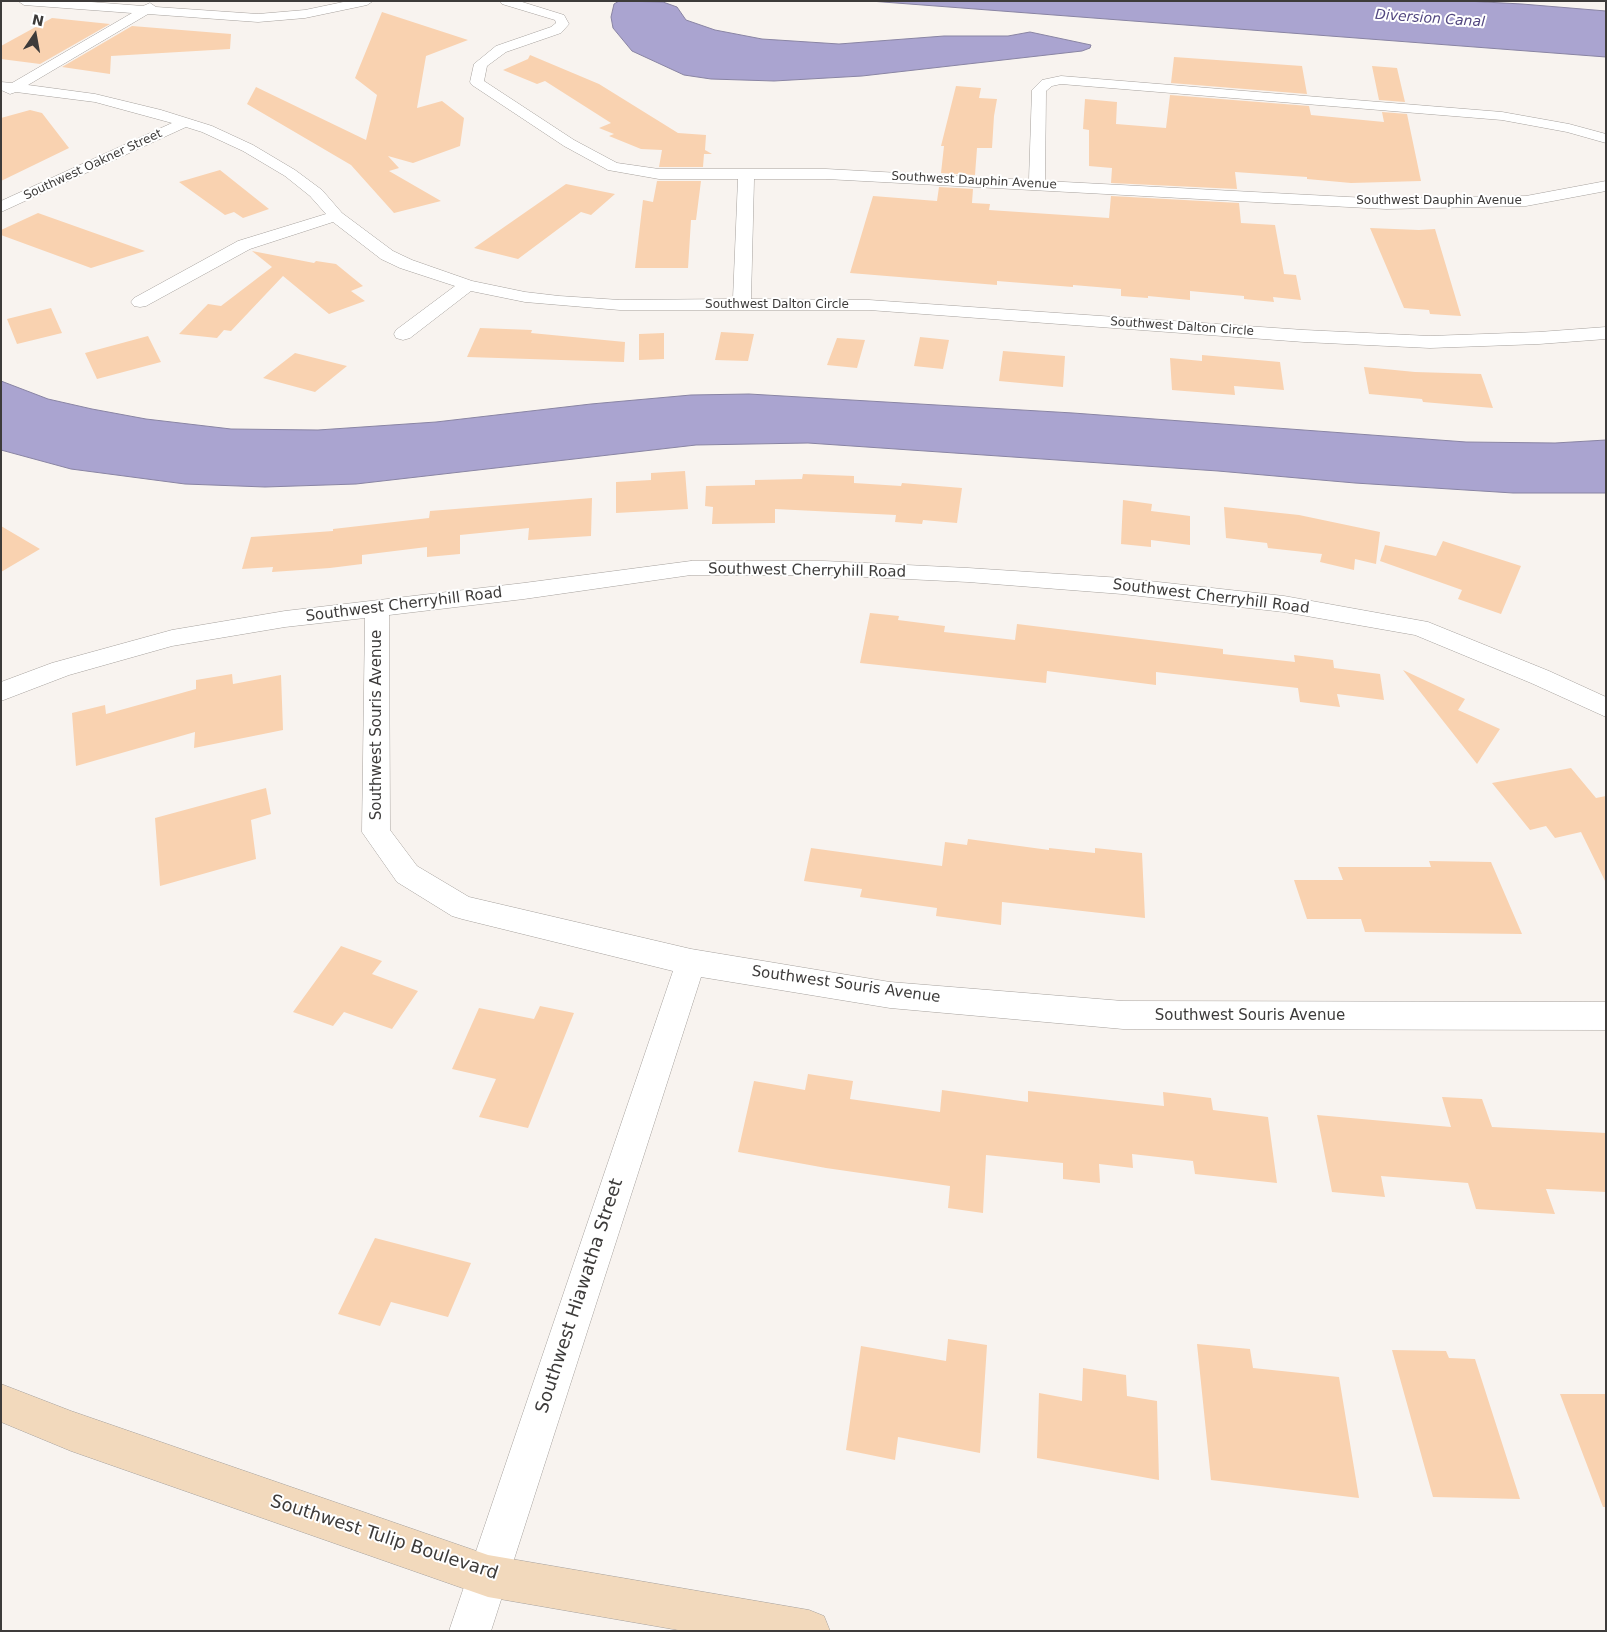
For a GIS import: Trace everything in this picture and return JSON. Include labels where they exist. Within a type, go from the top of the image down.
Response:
[{"type":"street","points":[[24,1],[147,9],[242,18],[319,12],[367,1]]},
{"type":"street","points":[[6,89],[160,1]]},
{"type":"street","name":"Southwest Dauphin Avenue","points":[[506,1],[560,18],[563,24],[556,30],[501,49],[481,64],[477,82],[569,143],[613,167],[659,174],[826,174],[1386,204],[1526,201],[1606,186]]},
{"type":"street","points":[[1036,184],[1039,90],[1041,86],[1054,81],[1069,79],[1460,112],[1549,124],[1606,140]]},
{"type":"street","name":"Southwest Dalton Circle","points":[[6,89],[95,98],[185,122],[231,139],[276,164],[316,193],[336,216],[387,255],[406,264],[468,285],[525,296],[587,304],[879,306],[1294,335],[1430,342],[1539,338],[1606,332]]},
{"type":"street","name":"Southwest Oakner Street","points":[[1,207],[185,122]]},
{"type":"street","points":[[742,304],[746,175]]},
{"type":"street","points":[[140,302],[244,245],[336,216]]},
{"type":"street","points":[[404,334],[468,285]]},
{"type":"street","name":"Southwest Cherryhill Road","points":[[1,692],[61,669],[172,638],[285,619],[377,609],[691,568],[824,568],[1122,586],[1284,604],[1420,628],[1540,677],[1606,708]]},
{"type":"street","name":"Southwest Souris Avenue","points":[[377,609],[376,832],[408,874],[462,906],[691,962],[890,995],[1124,1016],[1606,1016]]},
{"type":"street","name":"Southwest Hiawatha Street","points":[[470,1631],[691,962]]},
{"type":"street","name":"Southwest Tulip Boulevard","points":[[1,1403],[71,1431],[488,1576],[809,1631]]},
{"type":"water","points":[[619,1],[663,2],[677,7],[686,20],[715,30],[762,39],[839,44],[944,36],[1008,36],[1030,32],[1091,45],[1090,48],[1082,51],[862,76],[774,81],[711,79],[684,75],[632,51],[613,28],[611,17],[614,4]]},
{"type":"water","name":"Diversion Canal","points":[[870,1],[1466,1],[1522,4],[1606,11],[1606,57]]},
{"type":"water","points":[[1,381],[48,399],[92,409],[146,419],[231,429],[318,430],[436,422],[591,404],[691,395],[749,394],[1073,413],[1466,442],[1555,443],[1606,440],[1606,493],[1513,493],[808,443],[696,445],[356,484],[265,487],[185,484],[71,469],[1,450]]},
{"type":"building","points":[[382,12],[468,40],[426,56],[417,108],[442,101],[464,118],[460,146],[413,163],[388,156],[399,168],[389,171],[441,201],[394,213],[351,165],[247,104],[256,87],[366,140],[377,95],[355,78]]},
{"type":"building","points":[[52,18],[110,24],[40,64],[1,59],[1,46]]},
{"type":"building","points":[[132,26],[231,34],[230,49],[111,56],[110,74],[62,67]]},
{"type":"building","points":[[530,55],[599,84],[678,133],[706,135],[705,150],[712,154],[704,154],[703,167],[659,167],[662,150],[641,149],[609,136],[614,134],[599,128],[611,123],[545,81],[537,84],[503,70],[528,59]]},
{"type":"building","points":[[1174,57],[1302,66],[1307,94],[1171,83]]},
{"type":"building","points":[[1372,66],[1397,68],[1405,102],[1379,100]]},
{"type":"building","points":[[956,86],[981,88],[979,98],[997,99],[992,148],[977,148],[975,175],[941,173],[944,146],[941,146]]},
{"type":"building","points":[[1170,95],[1309,106],[1311,115],[1384,122],[1382,112],[1407,114],[1421,181],[1351,183],[1307,179],[1307,177],[1235,172],[1237,189],[1111,183],[1112,168],[1089,166],[1089,130],[1083,129],[1085,99],[1117,102],[1116,124],[1166,128]]},
{"type":"building","points":[[30,110],[42,113],[69,148],[1,181],[1,118]]},
{"type":"building","points":[[220,170],[269,209],[243,218],[234,212],[225,215],[179,182]]},
{"type":"building","points":[[657,181],[701,181],[696,220],[691,220],[688,268],[635,268],[643,200],[653,202]]},
{"type":"building","points":[[566,184],[615,194],[591,215],[581,212],[518,259],[474,248]]},
{"type":"building","points":[[939,187],[973,189],[972,203],[990,204],[989,210],[1109,218],[1111,196],[1239,203],[1241,223],[1275,225],[1284,274],[1296,275],[1301,300],[1273,297],[1274,302],[1244,299],[1244,296],[1190,291],[1190,300],[1148,296],[1148,298],[1121,296],[1121,289],[997,281],[997,285],[850,273],[873,196],[937,201]]},
{"type":"building","points":[[38,213],[145,251],[91,268],[1,235],[1,230]]},
{"type":"building","points":[[1370,228],[1435,229],[1461,316],[1430,314],[1429,310],[1404,308]]},
{"type":"building","points":[[252,251],[314,263],[316,261],[336,264],[363,286],[351,291],[365,301],[329,314],[283,276],[231,331],[224,330],[217,338],[179,334],[208,304],[221,306],[272,267]]},
{"type":"building","points":[[51,308],[62,333],[17,344],[7,319]]},
{"type":"building","points":[[480,328],[532,330],[531,333],[625,342],[624,362],[467,357]]},
{"type":"building","points":[[721,332],[754,334],[748,361],[715,360]]},
{"type":"building","points":[[664,333],[664,359],[639,360],[639,334]]},
{"type":"building","points":[[148,336],[161,362],[97,379],[85,353]]},
{"type":"building","points":[[920,337],[949,340],[943,369],[914,366]]},
{"type":"building","points":[[837,338],[865,340],[857,368],[827,365]]},
{"type":"building","points":[[1003,351],[1065,356],[1063,387],[999,381]]},
{"type":"building","points":[[295,353],[347,366],[315,392],[263,378]]},
{"type":"building","points":[[1202,355],[1280,362],[1284,390],[1234,386],[1235,395],[1172,390],[1170,358],[1202,361]]},
{"type":"building","points":[[1364,367],[1415,372],[1481,374],[1493,408],[1423,402],[1422,399],[1369,394]]},
{"type":"building","points":[[685,471],[688,509],[616,513],[616,482],[651,480],[651,473]]},
{"type":"building","points":[[803,474],[854,476],[854,483],[901,486],[902,483],[962,488],[957,523],[923,520],[922,524],[895,522],[896,515],[775,509],[775,523],[712,524],[713,507],[705,506],[706,486],[755,485],[755,480],[802,479]]},
{"type":"building","points":[[592,498],[591,536],[528,540],[529,528],[460,535],[460,554],[427,557],[427,547],[362,555],[362,564],[330,568],[272,572],[273,567],[242,569],[251,537],[333,531],[333,529],[429,518],[430,511]]},
{"type":"building","points":[[1123,500],[1152,504],[1151,511],[1190,516],[1190,545],[1151,540],[1151,547],[1121,544]]},
{"type":"building","points":[[1224,507],[1299,515],[1380,532],[1376,564],[1355,559],[1354,570],[1320,562],[1322,554],[1268,548],[1267,543],[1226,538]]},
{"type":"building","points":[[1,526],[40,549],[1,572]]},
{"type":"building","points":[[1443,541],[1521,566],[1501,614],[1458,599],[1462,590],[1380,561],[1385,545],[1436,556]]},
{"type":"building","points":[[870,613],[899,616],[898,620],[945,626],[944,632],[1015,640],[1017,624],[1223,649],[1223,654],[1295,662],[1294,655],[1333,660],[1334,668],[1380,674],[1384,700],[1337,694],[1340,707],[1300,702],[1298,688],[1156,672],[1156,685],[1047,671],[1046,683],[860,663]]},
{"type":"building","points":[[1403,670],[1465,699],[1458,710],[1500,729],[1477,764]]},
{"type":"building","points":[[232,674],[233,684],[281,675],[283,730],[194,748],[195,732],[76,766],[72,713],[105,705],[106,714],[196,689],[196,680]]},
{"type":"building","points":[[1571,768],[1596,798],[1606,796],[1606,883],[1581,832],[1555,838],[1546,826],[1530,830],[1492,783]]},
{"type":"building","points":[[266,788],[271,814],[251,820],[256,859],[160,886],[155,818]]},
{"type":"building","points":[[968,839],[1049,850],[1049,848],[1095,853],[1095,848],[1142,853],[1145,918],[1002,902],[1001,925],[936,916],[937,908],[860,897],[862,889],[804,881],[811,848],[942,866],[945,842],[967,845]]},
{"type":"building","points":[[1429,861],[1491,862],[1522,934],[1365,932],[1361,919],[1307,919],[1294,880],[1343,880],[1338,867],[1431,867]]},
{"type":"building","points":[[341,946],[382,961],[372,974],[418,991],[392,1029],[344,1012],[333,1026],[293,1012]]},
{"type":"building","points":[[540,1006],[574,1013],[528,1128],[479,1117],[496,1079],[452,1069],[479,1008],[534,1019]]},
{"type":"building","points":[[808,1074],[853,1081],[850,1099],[940,1112],[942,1090],[1028,1102],[1028,1091],[1164,1106],[1163,1092],[1211,1098],[1213,1110],[1268,1117],[1277,1183],[1195,1174],[1193,1161],[1132,1154],[1133,1168],[1099,1164],[1100,1183],[1063,1179],[1063,1163],[986,1155],[983,1213],[948,1208],[950,1186],[826,1168],[738,1152],[754,1081],[805,1090]]},
{"type":"building","points":[[1442,1097],[1482,1099],[1492,1127],[1606,1133],[1606,1192],[1546,1189],[1555,1214],[1476,1209],[1468,1183],[1381,1176],[1385,1197],[1332,1192],[1317,1115],[1451,1127]]},
{"type":"building","points":[[375,1238],[471,1263],[448,1317],[391,1302],[380,1326],[338,1314]]},
{"type":"building","points":[[948,1339],[987,1345],[980,1453],[898,1437],[895,1460],[846,1450],[861,1346],[946,1361]]},
{"type":"building","points":[[1197,1344],[1250,1349],[1253,1368],[1339,1377],[1359,1498],[1211,1480]]},
{"type":"building","points":[[1392,1350],[1446,1351],[1449,1358],[1475,1359],[1520,1499],[1433,1497]]},
{"type":"building","points":[[1083,1368],[1126,1375],[1127,1396],[1157,1401],[1159,1480],[1037,1458],[1039,1393],[1082,1401]]},
{"type":"building","points":[[1560,1394],[1606,1394],[1606,1507],[1603,1507]]}]
